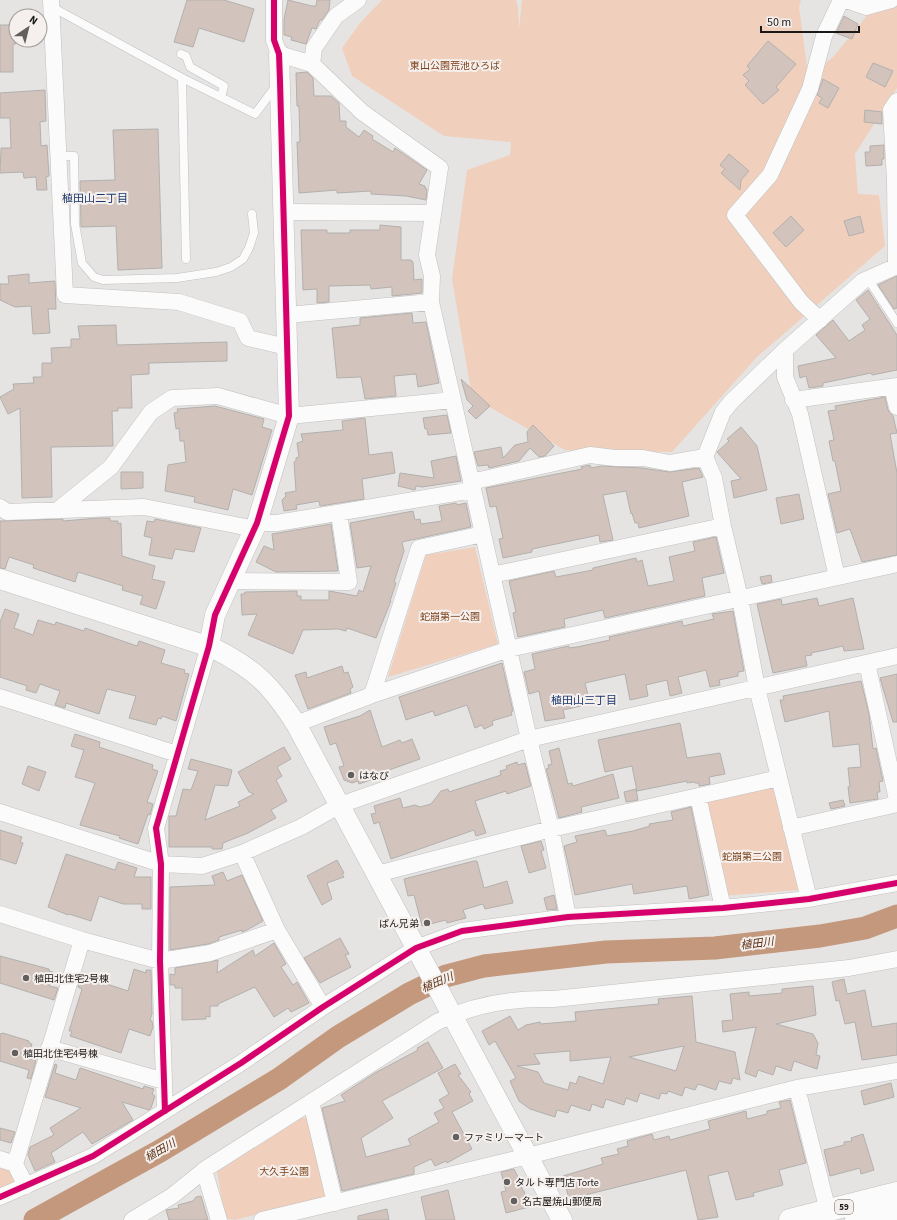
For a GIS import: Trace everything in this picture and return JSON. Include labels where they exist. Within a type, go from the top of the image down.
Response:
[{"type":"main road","name":"59","points":[[790,1220],[897,1193]]},
{"type":"main road","name":"59","points":[[856,1220],[897,1209]]},
{"type":"street","points":[[165,1110],[160,962],[161,864],[156,828],[208,646],[215,615],[232,582],[256,526],[289,416],[280,81],[279,54],[274,40],[274,0]]},
{"type":"street","points":[[312,64],[314,48],[336,16],[358,0]]},
{"type":"street","points":[[820,320],[801,302],[735,215],[770,175],[810,89],[824,36],[841,0]]},
{"type":"street","points":[[846,0],[866,7],[891,0]]},
{"type":"street","points":[[51,3],[64,295],[179,302],[240,321],[248,338],[288,347]]},
{"type":"street","points":[[279,54],[312,64],[362,112],[440,168],[427,255],[432,276],[431,302],[529,739],[551,829],[568,917]]},
{"type":"street","points":[[809,899],[757,688],[740,598],[723,526],[714,478],[705,457],[723,412],[731,402],[785,350],[863,281],[897,266],[896,180],[891,110],[897,101]]},
{"type":"street","points":[[284,212],[433,213]]},
{"type":"street","points":[[287,315],[431,302]]},
{"type":"street","points":[[785,350],[785,377],[793,400],[800,414],[837,577]]},
{"type":"street","points":[[793,400],[895,386],[897,407]]},
{"type":"street","points":[[59,509],[111,467],[151,412],[172,398],[218,396],[289,416],[453,400]]},
{"type":"street","points":[[0,507],[7,512],[144,507],[256,526],[339,513],[472,486],[590,455],[615,458],[643,458],[670,463],[705,457]]},
{"type":"street","points":[[232,582],[348,582],[339,513]]},
{"type":"street","points":[[492,575],[723,526]]},
{"type":"street","points":[[372,695],[419,548],[483,534]]},
{"type":"street","points":[[296,724],[372,695],[509,649],[897,564]]},
{"type":"street","points":[[0,579],[208,646],[233,658],[257,675],[277,694],[296,724],[562,1220]]},
{"type":"street","points":[[0,812],[161,864],[202,866],[242,853],[340,806],[529,739],[897,656]]},
{"type":"street","points":[[867,663],[897,800]]},
{"type":"street","points":[[0,697],[177,754]]},
{"type":"street","points":[[377,874],[551,829],[779,778]]},
{"type":"street","points":[[698,796],[723,908]]},
{"type":"street","points":[[791,828],[897,804]]},
{"type":"street","points":[[242,853],[277,930],[323,1007]]},
{"type":"street","points":[[0,1197],[93,1156],[241,1063],[323,1007],[418,951],[462,931],[568,917],[723,908],[809,899],[897,883]]},
{"type":"street","points":[[0,914],[82,940],[160,962],[210,953],[277,930]]},
{"type":"street","points":[[26,1186],[7,1161],[49,1048],[82,940]]},
{"type":"street","points":[[132,1220],[172,1196],[204,1170],[437,1022],[452,1014],[496,1002],[527,998],[554,999],[849,968],[897,959]]},
{"type":"street","points":[[49,1048],[164,1081]]},
{"type":"street","points":[[262,1220],[528,1156],[797,1088],[897,1072]]},
{"type":"street","points":[[797,1088],[828,1210]]},
{"type":"street","points":[[311,1102],[335,1203]]},
{"type":"street","points":[[204,1170],[219,1220]]},
{"type":"lane","points":[[51,3],[182,78],[255,114],[280,81]]},
{"type":"lane","points":[[180,54],[186,56],[190,67],[224,86],[221,97]]},
{"type":"lane","points":[[182,78],[186,259]]},
{"type":"lane","points":[[58,156],[74,156],[75,224],[82,263],[94,277],[103,280],[176,278],[216,272],[231,267],[242,258],[249,248],[254,233],[252,214]]},
{"type":"lane","points":[[868,279],[897,323]]},
{"type":"green space","name":"東山公園荒池ひろば","points":[[382,0],[516,0],[518,7],[519,29],[522,0],[801,0],[799,7],[807,66],[818,69],[833,57],[869,13],[897,0],[897,88],[855,154],[858,194],[879,195],[885,246],[757,357],[672,452],[565,450],[472,397],[452,279],[467,170],[510,155],[511,142],[444,136],[352,76],[342,48],[360,23]]},
{"type":"green space","name":"蛇崩第一公園","points":[[475,547],[498,644],[388,677],[426,555]]},
{"type":"green space","name":"蛇崩第二公園","points":[[770,774],[799,890],[723,896],[701,791]]},
{"type":"green space","name":"大久手公園","points":[[310,1117],[327,1196],[235,1220],[225,1218],[217,1172],[301,1118]]},
{"type":"green space","points":[[0,1165],[6,1166],[17,1179],[12,1186],[0,1192]]},
{"type":"building","points":[[187,0],[224,0],[254,9],[244,42],[199,28],[193,47],[174,42]]},
{"type":"building","points":[[288,0],[316,6],[317,0],[330,0],[329,10],[322,20],[320,20],[316,29],[312,28],[306,44],[291,40],[292,37],[284,35],[284,19]]},
{"type":"building","points":[[844,16],[858,24],[852,39],[836,33]]},
{"type":"building","points":[[0,25],[8,25],[8,48],[13,48],[13,72],[0,72]]},
{"type":"building","points":[[768,41],[796,64],[776,87],[779,90],[763,104],[745,85],[749,81],[743,75],[750,69],[747,66]]},
{"type":"building","points":[[873,63],[893,71],[885,87],[866,77]]},
{"type":"building","points":[[307,72],[313,78],[314,96],[331,96],[339,103],[340,121],[346,121],[346,127],[359,137],[364,130],[373,136],[372,139],[393,152],[395,148],[427,170],[419,184],[425,186],[427,189],[426,200],[406,196],[371,194],[371,191],[337,193],[337,190],[299,193],[297,142],[300,142],[296,73]]},
{"type":"building","points":[[823,79],[839,88],[828,108],[819,103],[822,98],[817,95]]},
{"type":"building","points":[[45,90],[46,121],[40,122],[41,146],[47,145],[49,176],[46,177],[47,190],[37,190],[36,177],[24,178],[23,172],[0,173],[1,148],[11,148],[10,118],[0,118],[0,93]]},
{"type":"building","points":[[865,110],[882,112],[882,124],[864,122]]},
{"type":"building","points":[[158,129],[162,268],[118,270],[116,226],[81,227],[80,181],[115,180],[113,130]]},
{"type":"building","points":[[884,145],[884,159],[882,159],[882,165],[866,166],[865,152],[870,152],[870,146]]},
{"type":"building","points":[[729,154],[749,171],[741,180],[740,190],[721,173],[725,169],[720,165]]},
{"type":"building","points":[[791,216],[804,230],[786,247],[773,233]]},
{"type":"building","points":[[860,216],[864,232],[849,236],[844,221]]},
{"type":"building","points":[[380,225],[401,227],[401,260],[411,260],[413,262],[414,280],[422,279],[422,293],[392,296],[392,287],[371,289],[370,285],[329,286],[329,302],[317,303],[317,289],[303,290],[301,230],[327,230],[327,233],[350,233],[350,230],[380,230]]},
{"type":"building","points":[[29,274],[29,283],[55,281],[56,309],[48,309],[50,333],[33,334],[31,306],[15,307],[0,300],[0,284],[9,284],[8,276]]},
{"type":"building","points":[[897,276],[897,308],[894,309],[878,285]]},
{"type":"building","points":[[868,290],[897,335],[897,370],[872,375],[871,373],[823,383],[823,386],[809,388],[806,376],[800,378],[798,366],[836,358],[816,335],[833,320],[849,341],[865,330],[862,325],[870,319],[856,300]]},
{"type":"building","points":[[412,313],[413,323],[426,322],[439,383],[418,387],[416,374],[394,376],[396,396],[365,399],[361,377],[337,378],[332,328],[360,325],[360,318]]},
{"type":"building","points":[[116,325],[117,345],[227,342],[227,361],[149,363],[149,374],[131,375],[132,408],[118,408],[118,411],[112,411],[113,446],[51,447],[52,497],[22,498],[20,408],[8,414],[0,397],[14,389],[13,384],[34,383],[33,377],[42,377],[42,363],[52,363],[51,348],[71,347],[71,339],[80,339],[78,326]]},
{"type":"building","points":[[461,379],[490,406],[476,419],[468,411],[473,406],[467,400]]},
{"type":"building","points":[[885,397],[888,410],[893,416],[897,433],[890,434],[897,473],[897,555],[862,562],[850,529],[837,533],[828,494],[841,491],[829,441],[834,440],[828,411],[836,410],[835,406]]},
{"type":"building","points":[[215,406],[264,419],[262,427],[272,430],[252,495],[233,489],[228,510],[194,502],[195,497],[165,491],[168,465],[186,462],[184,441],[180,441],[179,428],[176,429],[174,413],[178,412],[177,409]]},
{"type":"building","points":[[447,415],[451,433],[428,435],[423,418]]},
{"type":"building","points":[[365,418],[369,455],[392,452],[395,473],[362,479],[364,499],[320,506],[319,501],[296,505],[297,509],[284,511],[282,500],[286,496],[285,493],[296,491],[294,462],[296,461],[296,458],[299,457],[297,443],[303,441],[301,434],[343,430],[342,421]]},
{"type":"building","points":[[533,425],[554,446],[545,456],[539,457],[530,448],[519,461],[489,468],[488,465],[478,466],[474,452],[501,447],[503,458],[515,445],[528,442],[527,432]]},
{"type":"building","points":[[741,427],[757,446],[767,490],[734,498],[731,481],[741,479],[717,452],[729,441],[727,439]]},
{"type":"building","points":[[456,456],[461,481],[422,487],[416,486],[415,490],[398,486],[400,473],[434,478],[431,461]]},
{"type":"building","points":[[590,465],[591,468],[602,466],[642,468],[669,472],[699,468],[703,477],[682,482],[689,516],[639,528],[638,523],[635,523],[632,513],[631,514],[626,491],[603,495],[613,540],[600,542],[599,535],[532,549],[532,552],[503,558],[499,539],[503,538],[496,506],[490,507],[486,488],[582,469],[581,467]]},
{"type":"building","points":[[121,472],[143,472],[143,488],[121,489]]},
{"type":"building","points":[[799,494],[804,519],[781,524],[776,498]]},
{"type":"building","points":[[456,503],[457,505],[466,503],[471,527],[402,542],[404,551],[394,582],[396,583],[391,601],[376,638],[347,628],[346,631],[338,629],[303,630],[293,654],[248,635],[257,614],[242,615],[241,594],[244,594],[245,592],[297,591],[297,596],[301,596],[301,600],[329,600],[329,591],[357,596],[359,590],[363,592],[371,566],[357,568],[350,523],[413,511],[415,520],[420,519],[421,524],[442,521],[439,506]]},
{"type":"building","points":[[110,518],[110,521],[118,521],[118,524],[121,523],[122,556],[155,566],[152,579],[165,582],[156,609],[140,604],[143,596],[122,590],[123,586],[78,572],[75,582],[33,568],[34,565],[9,557],[5,569],[0,568],[0,521],[63,519],[63,521]]},
{"type":"building","points":[[155,519],[201,528],[194,552],[175,549],[172,559],[149,555],[152,538],[144,536],[147,521],[154,522]]},
{"type":"building","points":[[331,524],[338,571],[276,572],[256,562],[264,546],[274,550],[272,534]]},
{"type":"building","points":[[716,537],[724,573],[702,578],[705,596],[605,618],[603,610],[564,619],[565,627],[518,637],[513,613],[516,612],[509,581],[554,571],[556,577],[593,570],[593,568],[636,558],[637,562],[642,560],[648,586],[674,581],[669,557],[695,551],[693,542]]},
{"type":"building","points":[[771,575],[772,582],[762,584],[760,577]]},
{"type":"building","points":[[817,598],[819,606],[853,598],[864,649],[844,651],[843,646],[811,653],[812,655],[805,656],[807,666],[773,673],[757,604],[781,599],[782,605]]},
{"type":"building","points":[[5,609],[19,614],[14,628],[33,635],[38,620],[55,625],[56,622],[84,631],[85,628],[137,646],[139,641],[165,650],[161,663],[185,670],[184,673],[189,674],[176,721],[162,716],[161,719],[158,718],[156,725],[129,718],[136,696],[107,689],[99,714],[66,703],[65,708],[55,705],[60,691],[40,684],[36,693],[26,690],[27,686],[0,677],[0,622]]},
{"type":"building","points":[[733,611],[744,671],[738,672],[738,676],[719,680],[720,685],[710,687],[706,670],[678,677],[682,693],[670,696],[667,680],[646,685],[648,696],[630,700],[625,674],[585,683],[590,704],[563,710],[565,718],[545,721],[539,691],[529,694],[524,672],[535,669],[532,654],[569,646],[569,648],[577,647],[610,640],[609,637],[682,621],[683,626],[714,619],[712,614]]},
{"type":"building","points":[[502,663],[513,711],[511,712],[512,715],[492,721],[493,725],[484,729],[482,725],[475,728],[467,705],[435,716],[433,711],[406,720],[399,697]]},
{"type":"building","points":[[342,666],[344,673],[348,672],[353,687],[350,689],[351,693],[308,709],[295,675],[306,672],[307,678]]},
{"type":"building","points":[[897,674],[897,722],[893,722],[880,678]]},
{"type":"building","points":[[861,681],[869,714],[873,749],[876,748],[883,781],[879,782],[880,792],[877,792],[878,799],[850,803],[848,768],[861,767],[859,744],[833,747],[829,711],[785,722],[780,700],[784,700],[783,696]]},
{"type":"building","points":[[370,710],[382,747],[400,740],[402,743],[412,739],[420,759],[378,774],[379,777],[359,784],[358,781],[352,783],[344,780],[339,767],[344,766],[336,743],[330,745],[324,727],[360,716]]},
{"type":"building","points":[[680,723],[687,758],[720,753],[725,774],[709,777],[710,784],[699,786],[699,783],[687,783],[687,781],[637,791],[632,766],[605,772],[598,740]]},
{"type":"building","points":[[75,734],[100,742],[99,747],[153,765],[152,769],[158,771],[147,802],[153,804],[150,815],[148,814],[138,844],[119,838],[120,836],[80,825],[95,783],[75,777],[84,750],[71,746]]},
{"type":"building","points":[[284,747],[291,759],[277,767],[282,776],[276,780],[287,801],[271,810],[276,818],[248,833],[223,843],[222,849],[212,849],[212,847],[169,847],[169,816],[176,816],[183,789],[191,790],[198,771],[188,769],[191,759],[232,770],[228,786],[215,785],[205,820],[240,806],[238,802],[254,794],[249,792],[238,772]]},
{"type":"building","points":[[559,748],[568,784],[572,783],[573,786],[613,774],[619,798],[581,807],[582,812],[559,818],[546,769],[549,768],[548,765],[552,764],[549,751]]},
{"type":"building","points":[[517,762],[518,765],[525,763],[531,786],[507,794],[506,791],[475,801],[486,833],[476,836],[474,830],[391,859],[379,822],[374,824],[371,814],[376,813],[374,806],[400,798],[403,808],[415,805],[420,807],[431,804],[441,791],[448,789],[449,792],[501,775],[500,771],[507,769],[506,766]]},
{"type":"building","points":[[28,766],[46,772],[39,791],[22,784]]},
{"type":"building","points":[[636,789],[638,800],[626,802],[624,792]]},
{"type":"building","points":[[843,800],[845,806],[831,809],[829,803]]},
{"type":"building","points":[[691,807],[709,895],[689,899],[687,886],[634,894],[632,884],[575,895],[564,846],[577,842],[575,836],[605,830],[607,836],[633,831],[650,826],[649,824],[673,820],[671,812]]},
{"type":"building","points":[[0,830],[22,837],[20,842],[23,843],[16,864],[0,859]]},
{"type":"building","points":[[541,841],[544,850],[541,851],[546,868],[529,873],[521,846]]},
{"type":"building","points":[[66,854],[115,870],[118,862],[137,868],[134,877],[151,877],[151,909],[142,909],[142,904],[123,904],[99,896],[91,921],[69,914],[68,915],[48,907]]},
{"type":"building","points":[[337,860],[344,873],[342,874],[344,877],[327,883],[332,899],[322,905],[307,876]]},
{"type":"building","points":[[477,861],[484,888],[507,881],[513,903],[485,909],[483,904],[463,910],[466,918],[447,923],[446,920],[422,926],[414,895],[408,896],[404,879]]},
{"type":"building","points":[[223,872],[227,881],[242,875],[263,921],[242,932],[242,930],[219,937],[219,940],[208,944],[170,950],[170,887],[215,885],[212,876]]},
{"type":"building","points":[[554,895],[557,909],[547,910],[544,898]]},
{"type":"building","points":[[340,938],[349,954],[345,955],[351,967],[320,983],[304,958]]},
{"type":"building","points":[[274,943],[286,964],[281,967],[293,985],[297,982],[309,1003],[291,1012],[288,1008],[274,1017],[255,987],[218,1004],[218,1006],[210,1006],[210,1017],[206,1016],[206,1019],[182,1020],[182,988],[175,988],[175,985],[170,985],[170,974],[175,975],[175,968],[218,960],[217,973],[253,950],[255,956]]},
{"type":"building","name":"植田北住宅2号棟","points":[[0,956],[49,969],[49,971],[53,972],[49,986],[58,988],[54,1000],[0,983]]},
{"type":"building","points":[[134,969],[146,973],[146,970],[151,970],[152,1014],[150,1020],[152,1021],[153,1027],[150,1036],[129,1029],[121,1053],[70,1036],[72,1031],[69,1031],[82,989],[78,987],[81,977],[89,978],[128,991]]},
{"type":"building","points":[[844,979],[847,994],[865,990],[872,1027],[897,1023],[897,1055],[862,1060],[855,1022],[845,1024],[839,1000],[836,1001],[832,982]]},
{"type":"building","points":[[813,986],[816,1015],[776,1024],[813,1034],[818,1043],[816,1055],[820,1056],[817,1069],[794,1061],[791,1071],[776,1066],[773,1075],[758,1070],[756,1077],[745,1073],[756,1027],[723,1032],[722,1021],[733,1020],[730,994],[749,992],[749,996],[782,993],[782,989]]},
{"type":"building","points":[[692,996],[696,1042],[735,1052],[740,1080],[733,1078],[731,1084],[719,1081],[716,1090],[698,1084],[695,1090],[685,1087],[682,1096],[668,1091],[667,1094],[661,1093],[659,1099],[640,1093],[637,1102],[626,1098],[624,1105],[606,1099],[603,1108],[592,1104],[590,1111],[571,1105],[568,1113],[557,1110],[555,1117],[530,1109],[519,1101],[510,1081],[516,1078],[495,1041],[489,1045],[482,1031],[510,1016],[518,1030],[526,1025],[540,1022],[541,1024],[576,1021],[575,1012],[659,1004],[658,999]],"holes":[[[684,1046],[676,1071],[629,1057]],[[570,1051],[570,1061],[611,1057],[603,1084],[579,1076],[576,1084],[570,1082],[568,1090],[544,1083],[538,1072],[517,1066],[540,1064],[534,1054]]]},
{"type":"building","name":"植田北住宅4号棟","points":[[3,1033],[29,1041],[29,1043],[32,1044],[28,1058],[36,1060],[31,1079],[27,1078],[29,1070],[0,1061],[0,1034]]},
{"type":"building","points":[[428,1042],[443,1068],[382,1101],[393,1118],[361,1138],[366,1157],[411,1145],[408,1139],[439,1122],[434,1113],[444,1108],[439,1100],[449,1094],[438,1073],[455,1064],[461,1074],[458,1075],[471,1092],[469,1094],[473,1101],[452,1112],[472,1149],[447,1163],[446,1161],[435,1166],[431,1159],[414,1167],[414,1174],[342,1191],[322,1108],[345,1101],[341,1095],[375,1073],[418,1050],[417,1048]]},
{"type":"building","points":[[55,1064],[57,1065],[55,1073],[76,1080],[80,1068],[143,1089],[144,1086],[154,1089],[152,1094],[155,1096],[149,1110],[122,1102],[133,1120],[92,1144],[83,1132],[51,1153],[55,1162],[35,1171],[28,1155],[30,1147],[54,1135],[50,1128],[81,1108],[45,1097]]},
{"type":"building","points":[[891,1083],[894,1097],[864,1105],[861,1091]]},
{"type":"building","points":[[790,1100],[806,1163],[779,1170],[783,1185],[753,1193],[754,1196],[736,1200],[728,1171],[708,1176],[718,1217],[698,1220],[686,1170],[569,1199],[563,1176],[603,1164],[601,1158],[619,1154],[617,1149],[628,1146],[627,1141],[652,1134],[654,1140],[669,1136],[670,1140],[710,1129],[708,1121],[746,1111],[747,1119],[767,1114],[767,1111],[781,1108],[779,1102]]},
{"type":"building","points":[[0,1128],[15,1132],[11,1143],[0,1140]]},
{"type":"building","points":[[863,1134],[874,1170],[861,1174],[860,1168],[830,1176],[824,1150],[844,1145],[844,1142],[852,1141],[851,1138]]},
{"type":"building","points":[[514,1169],[524,1191],[529,1207],[506,1213],[501,1192],[506,1191],[501,1172]]},
{"type":"building","points":[[448,1190],[455,1220],[426,1220],[421,1197]]},
{"type":"building","points":[[201,1196],[208,1220],[169,1220],[166,1210],[179,1208],[178,1205],[193,1201],[196,1197]]},
{"type":"building","points":[[387,1209],[389,1220],[358,1220],[358,1216]]},
{"type":"waterway","name":"植田川","points":[[35,1220],[160,1151],[279,1079],[338,1037],[409,994],[446,976],[484,966],[606,952],[715,948],[820,936],[865,928],[897,916]]},
{"type":"cycle path","points":[[165,1111],[160,961],[161,864],[156,828],[209,646],[215,615],[257,523],[289,416],[280,81],[279,54],[274,40],[274,0]]},
{"type":"cycle path","points":[[0,1197],[93,1156],[241,1063],[323,1007],[416,948],[462,931],[568,917],[723,908],[809,899],[897,883]]},
{"type":"place","name":"はなび","points":[[351,775]]},
{"type":"place","name":"ぱん兄弟","points":[[427,923]]},
{"type":"place","name":"植田北住宅2号棟","points":[[26,978]]},
{"type":"place","name":"植田北住宅4号棟","points":[[15,1053]]},
{"type":"place","name":"ファミリーマート","points":[[456,1137]]},
{"type":"place","name":"タルト専門店 Torte","points":[[507,1182]]},
{"type":"place","name":"名古屋焼山郵便局","points":[[514,1201]]},
{"type":"district","name":"植田山二丁目","points":[[95,198]]},
{"type":"district","name":"植田山三丁目","points":[[584,700]]}]
